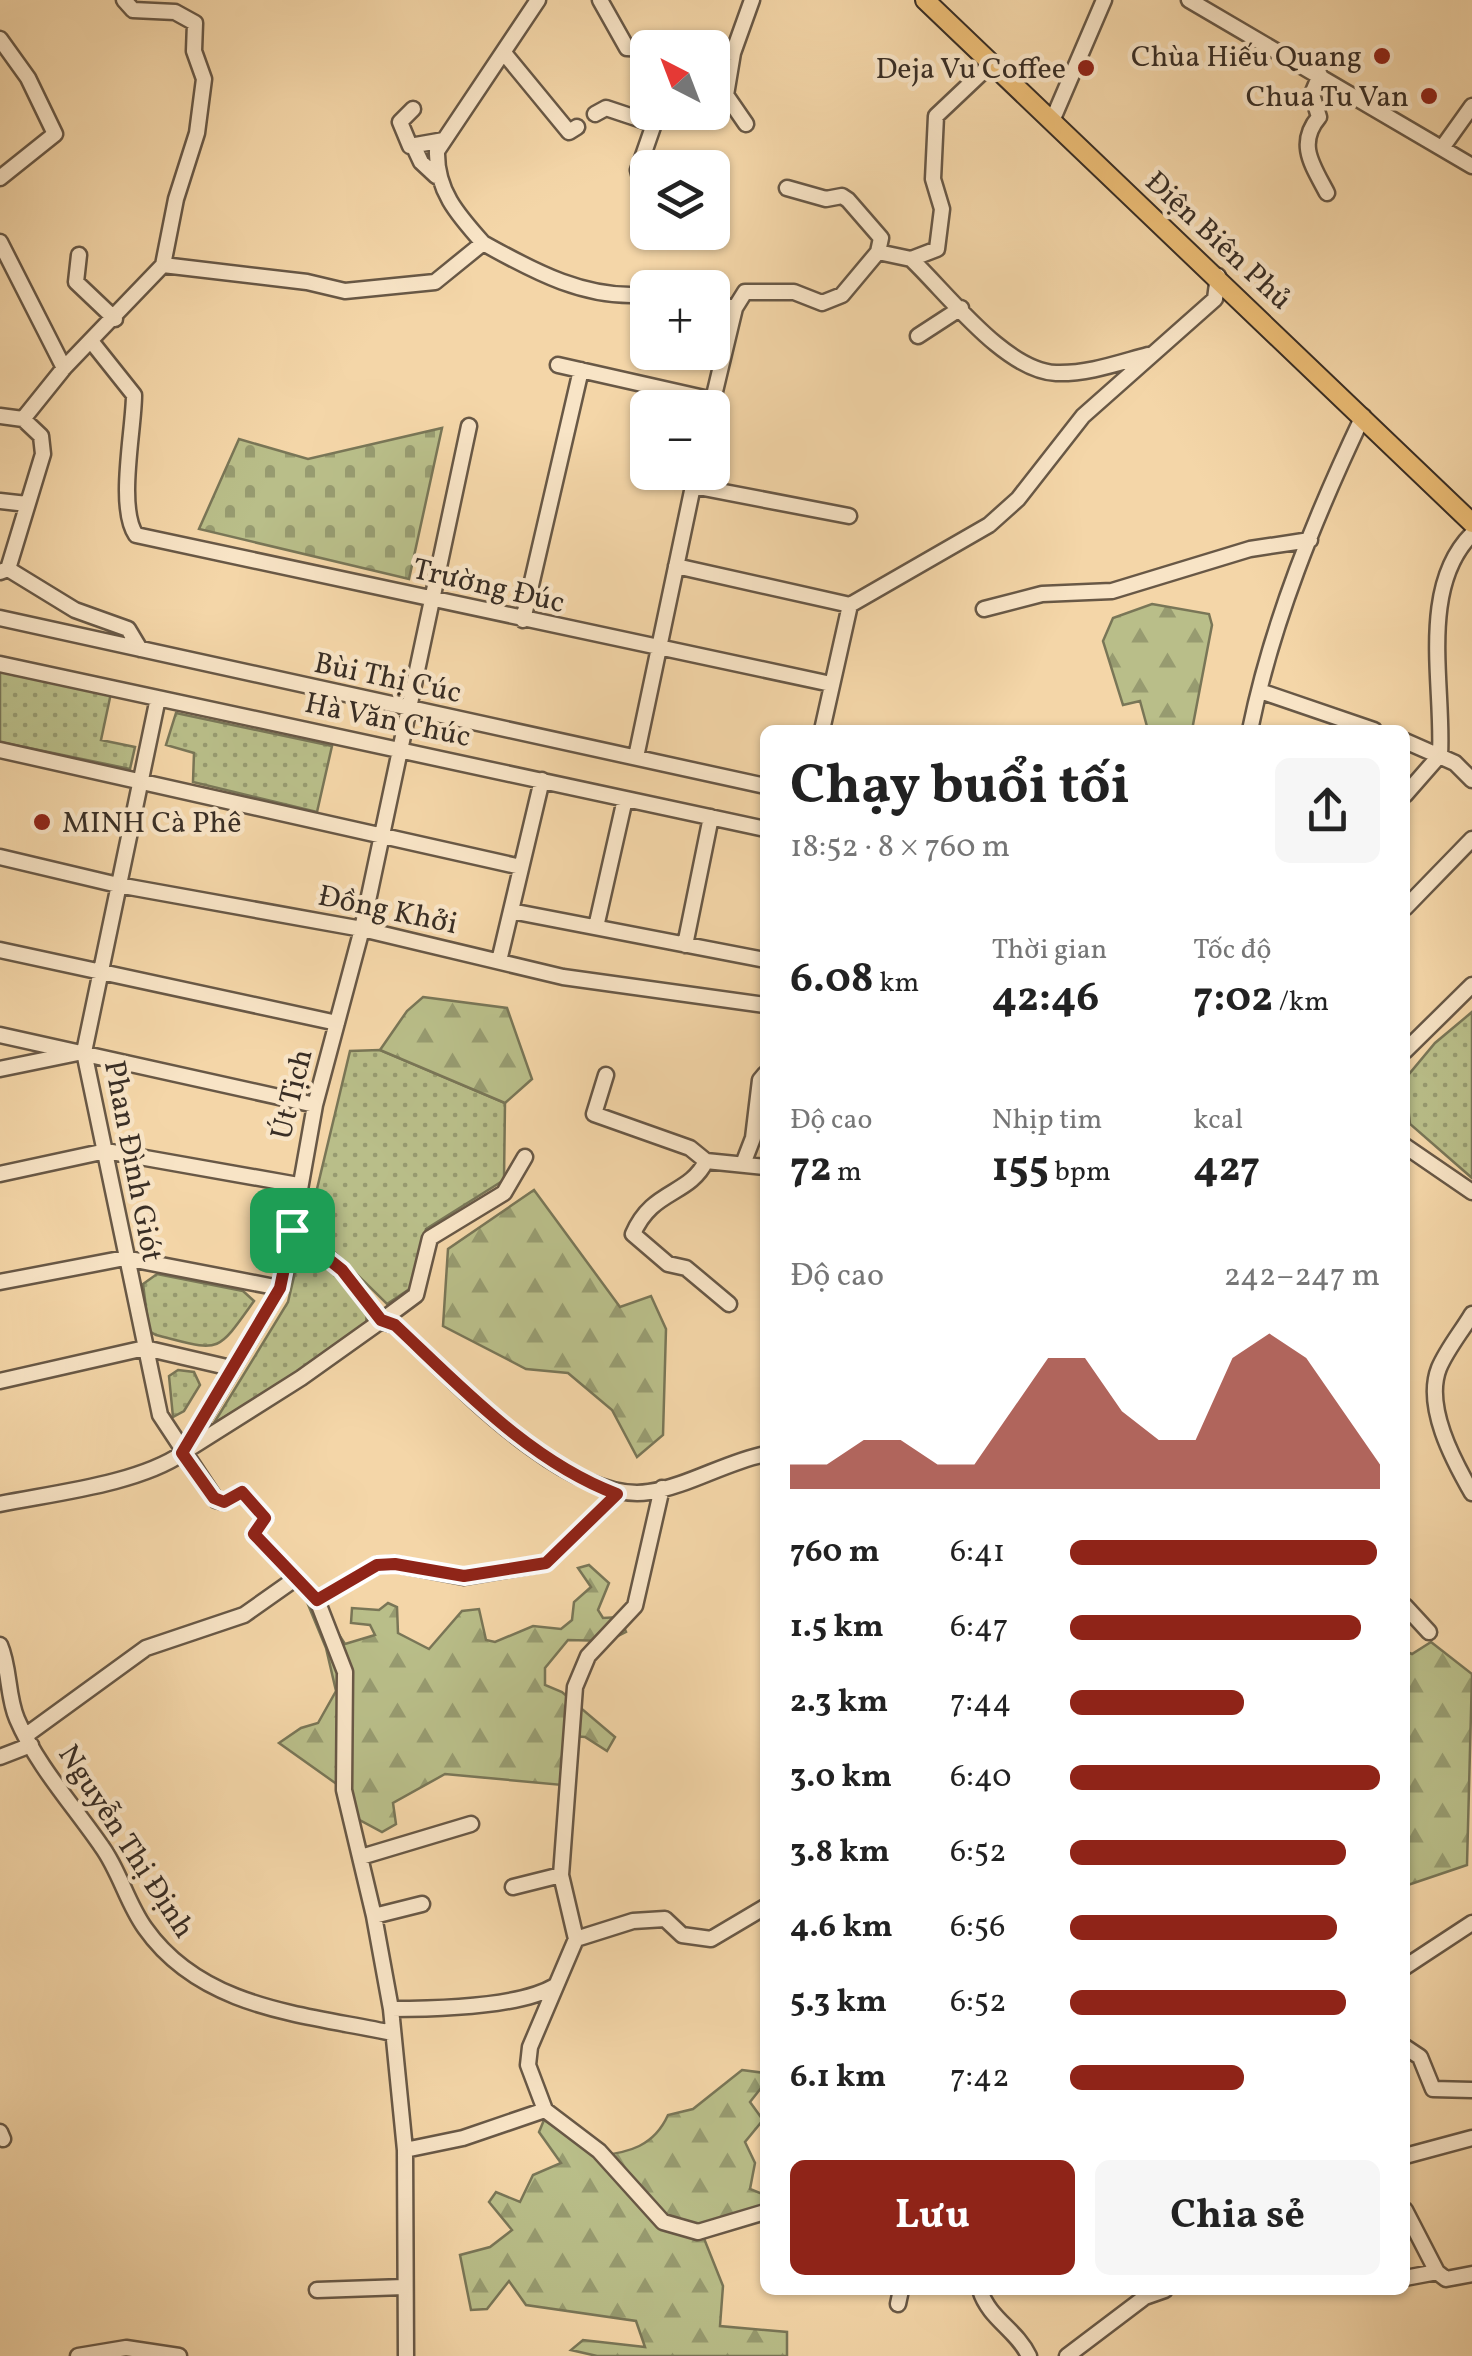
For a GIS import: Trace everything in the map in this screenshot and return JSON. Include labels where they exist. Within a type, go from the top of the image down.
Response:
[{"type":"main road","name":"Điện Biên Phủ","points":[[925,0],[1472,523]]},
{"type":"street","points":[[23,418],[64,368],[115,320],[163,266],[176,198],[197,133],[204,79],[194,51],[195,23],[175,12],[133,10],[124,0]]},
{"type":"street","points":[[436,176],[437,151],[538,0]]},
{"type":"street","points":[[600,0],[630,48]]},
{"type":"street","points":[[746,124],[726,94],[734,53],[752,0]]},
{"type":"street","points":[[1052,121],[1104,0]]},
{"type":"street","points":[[1189,0],[1472,166]]},
{"type":"street","points":[[0,38],[28,78],[55,134],[0,178]]},
{"type":"street","points":[[504,53],[569,132],[577,127]]},
{"type":"street","points":[[730,53],[734,53]]},
{"type":"street","points":[[878,252],[910,258],[936,248],[942,209],[933,178],[936,116],[992,64]]},
{"type":"street","points":[[1320,75],[1312,94],[1320,118],[1310,129],[1305,151],[1327,193]]},
{"type":"street","points":[[1442,148],[1472,106]]},
{"type":"street","points":[[595,114],[606,108],[654,124],[645,150]]},
{"type":"street","points":[[414,109],[400,122],[402,135],[414,147],[420,162],[436,176],[457,214],[483,242],[538,274],[586,289],[630,293]]},
{"type":"street","points":[[414,147],[444,140]]},
{"type":"street","points":[[715,390],[735,308],[744,292],[794,292],[822,303],[842,294],[878,252],[881,238],[848,200],[842,196],[826,199],[787,188]]},
{"type":"street","points":[[0,242],[64,368]]},
{"type":"street","points":[[163,266],[307,282],[344,291],[435,282],[483,242]]},
{"type":"street","points":[[79,255],[76,282],[115,320]]},
{"type":"street","points":[[910,258],[1025,367],[1053,374],[1089,372],[1152,354]]},
{"type":"street","points":[[676,566],[850,604],[990,525],[1018,499],[1083,416],[1215,299],[1218,276]]},
{"type":"street","points":[[730,307],[735,308]]},
{"type":"street","points":[[918,336],[961,308]]},
{"type":"street","name":"Trường Đúc","points":[[91,340],[134,395],[129,478],[131,526],[136,535],[657,650],[831,684]]},
{"type":"street","points":[[558,364],[658,390]]},
{"type":"street","points":[[523,620],[581,370]]},
{"type":"street","points":[[0,416],[23,418],[42,436],[43,454],[4,571],[74,610],[128,630],[140,649]]},
{"type":"street","points":[[1251,725],[1310,540],[1363,416]]},
{"type":"street","name":"Út Tịch","points":[[182,1453],[280,1288],[315,1105],[362,929],[469,426]]},
{"type":"street","points":[[730,488],[849,516]]},
{"type":"street","points":[[636,757],[692,490]]},
{"type":"street","points":[[0,501],[27,504]]},
{"type":"street","points":[[1410,789],[1440,755],[1440,599],[1456,550],[1472,534]]},
{"type":"street","points":[[984,609],[1042,594],[1112,591],[1250,549],[1310,540]]},
{"type":"street","points":[[823,725],[850,604]]},
{"type":"street","name":"Bùi Thị Cúc","points":[[0,618],[760,785]]},
{"type":"street","name":"Hà Văn Chúc","points":[[0,664],[760,828]]},
{"type":"street","points":[[1260,691],[1335,724]]},
{"type":"street","name":"Phan Đình Giót","points":[[158,698],[84,1052],[160,1415],[216,1500],[227,1501],[240,1492],[265,1518],[254,1534],[296,1579]]},
{"type":"street","points":[[1410,742],[1440,755],[1472,780]]},
{"type":"street","points":[[0,750],[522,867]]},
{"type":"street","points":[[499,962],[542,780]]},
{"type":"street","points":[[596,928],[625,798]]},
{"type":"street","points":[[685,945],[711,817]]},
{"type":"street","points":[[1410,903],[1472,840]]},
{"type":"street","name":"Đồng Khởi","points":[[0,857],[118,884],[362,929],[563,977],[760,1003]]},
{"type":"street","points":[[511,911],[760,959]]},
{"type":"street","points":[[0,950],[337,1023]]},
{"type":"street","points":[[1410,1045],[1472,985]]},
{"type":"street","points":[[0,1035],[315,1105]]},
{"type":"street","points":[[0,1069],[84,1052]]},
{"type":"street","points":[[606,1075],[594,1114],[676,1142],[706,1160],[760,1166]]},
{"type":"street","points":[[743,1164],[754,1138],[760,1080]]},
{"type":"street","points":[[1410,1149],[1472,1192]]},
{"type":"street","points":[[0,1174],[106,1150],[298,1186]]},
{"type":"street","points":[[0,1504],[112,1480],[168,1463],[301,1378],[416,1295],[430,1238],[504,1193],[524,1157]]},
{"type":"street","points":[[706,1160],[691,1181],[644,1210],[633,1234],[668,1264],[686,1268],[729,1304]]},
{"type":"street","points":[[292,1230],[342,1270],[381,1320],[395,1325],[548,1458],[588,1483],[617,1494],[662,1488],[760,1456]]},
{"type":"street","points":[[0,1282],[125,1258],[280,1288]]},
{"type":"street","points":[[1472,1314],[1440,1367],[1435,1385],[1438,1416],[1472,1492]]},
{"type":"street","points":[[0,1382],[145,1348],[231,1368]]},
{"type":"street","points":[[662,1488],[635,1606],[588,1656],[577,1679],[561,1876],[576,1939],[528,2059],[545,2110],[612,2164],[650,2211],[681,2230],[718,2230],[760,2214]]},
{"type":"street","points":[[317,1600],[377,1565],[395,1564],[464,1576],[546,1563],[617,1494]]},
{"type":"street","points":[[0,1758],[28,1741],[146,1648],[244,1615],[296,1579],[317,1600],[346,1676],[344,1790],[391,2009],[405,2150],[406,2356]]},
{"type":"street","points":[[1410,1611],[1430,1632]]},
{"type":"street","name":"Nguyễn Thị Định","points":[[0,1645],[13,1705],[28,1741],[106,1852],[146,1930],[182,1968],[214,1989],[246,2002],[392,2032]]},
{"type":"street","points":[[361,1856],[471,1824]]},
{"type":"street","points":[[513,1887],[561,1876]]},
{"type":"street","points":[[374,1916],[422,1904]]},
{"type":"street","points":[[576,1939],[632,1921],[665,1919],[682,1935],[711,1939],[760,1910]]},
{"type":"street","points":[[1410,1965],[1472,1922]]},
{"type":"street","points":[[391,2009],[440,2009],[532,1996],[555,1986]]},
{"type":"street","points":[[1410,2051],[1420,2057],[1433,2088],[1472,2090]]},
{"type":"street","points":[[405,2150],[463,2138],[545,2110]]},
{"type":"street","points":[[1410,2155],[1472,2138]]},
{"type":"street","points":[[1410,2220],[1437,2272],[1446,2279],[1472,2274]]},
{"type":"street","points":[[1410,2277],[1437,2272]]},
{"type":"street","points":[[316,2290],[404,2287]]},
{"type":"street","points":[[982,2295],[985,2306],[1019,2336],[1028,2356]]},
{"type":"street","points":[[1067,2356],[1152,2295]]},
{"type":"street","points":[[78,2356],[126,2348],[179,2356]]},
{"type":"green space","points":[[442,428],[409,579],[199,529],[239,439],[308,459]]},
{"type":"green space","points":[[1152,604],[1209,614],[1212,625],[1193,725],[1147,725],[1140,701],[1123,705],[1103,641],[1113,618]]},
{"type":"green space","points":[[0,670],[111,693],[101,740],[135,747],[130,769],[0,742]]},
{"type":"green space","points":[[176,713],[332,746],[317,812],[193,782],[194,753],[166,745]]},
{"type":"green space","points":[[423,997],[507,1008],[532,1079],[505,1103],[380,1050],[407,1011]]},
{"type":"green space","points":[[1472,1012],[1472,1178],[1410,1124],[1410,1073],[1435,1043]]},
{"type":"green space","points":[[380,1050],[505,1103],[504,1180],[426,1229],[411,1288],[387,1304],[319,1237],[311,1214],[350,1051]]},
{"type":"green space","points":[[534,1190],[620,1307],[651,1296],[666,1329],[663,1435],[637,1457],[612,1410],[568,1373],[526,1369],[443,1326],[448,1249]]},
{"type":"green space","points":[[313,1250],[367,1309],[366,1326],[295,1376],[214,1423],[288,1302],[300,1251]]},
{"type":"green space","points":[[157,1274],[243,1291],[254,1301],[231,1332],[214,1345],[156,1335],[149,1331],[143,1284]]},
{"type":"green space","points":[[178,1370],[194,1372],[200,1385],[184,1411],[173,1417],[169,1376]]},
{"type":"green space","points":[[589,1565],[609,1583],[598,1610],[603,1618],[620,1617],[626,1632],[608,1641],[568,1640],[545,1668],[545,1685],[562,1692],[615,1737],[607,1751],[585,1737],[573,1736],[573,1786],[445,1774],[393,1803],[396,1824],[382,1832],[356,1818],[338,1785],[279,1743],[301,1728],[318,1723],[336,1691],[326,1648],[307,1602],[316,1599],[345,1644],[375,1635],[370,1625],[351,1623],[352,1608],[379,1610],[388,1603],[397,1607],[398,1633],[429,1649],[462,1611],[479,1609],[486,1640],[495,1642],[533,1626],[561,1629],[572,1620],[574,1602],[591,1587],[578,1568]]},
{"type":"green space","points":[[1431,1642],[1472,1674],[1467,1865],[1410,1884],[1410,1653]]},
{"type":"green space","points":[[742,2070],[760,2072],[760,2089],[750,2102],[760,2116],[760,2124],[745,2142],[755,2163],[750,2189],[760,2193],[760,2214],[703,2236],[723,2286],[720,2326],[787,2332],[787,2356],[597,2356],[571,2350],[583,2340],[645,2347],[636,2321],[526,2305],[509,2281],[487,2309],[471,2310],[460,2255],[490,2247],[512,2230],[489,2202],[496,2192],[520,2202],[533,2175],[561,2163],[539,2132],[544,2120],[597,2156],[639,2146],[656,2134],[668,2115],[693,2109]]},
{"type":"place","name":"Chùa Hiếu Quang","points":[[1382,56]]},
{"type":"place","name":"Deja Vu Coffee","points":[[1086,68]]},
{"type":"place","name":"Chua Tu Van","points":[[1429,96]]},
{"type":"place","name":"MINH Cà Phê","points":[[42,822]]},
{"type":"route","points":[[292,1230],[342,1270],[381,1320],[395,1325],[521,1438],[588,1483],[617,1494],[553,1560],[464,1576],[395,1564],[377,1565],[317,1600],[254,1534],[265,1518],[242,1492],[224,1502],[214,1498],[182,1453],[280,1288],[292,1230]]}]
